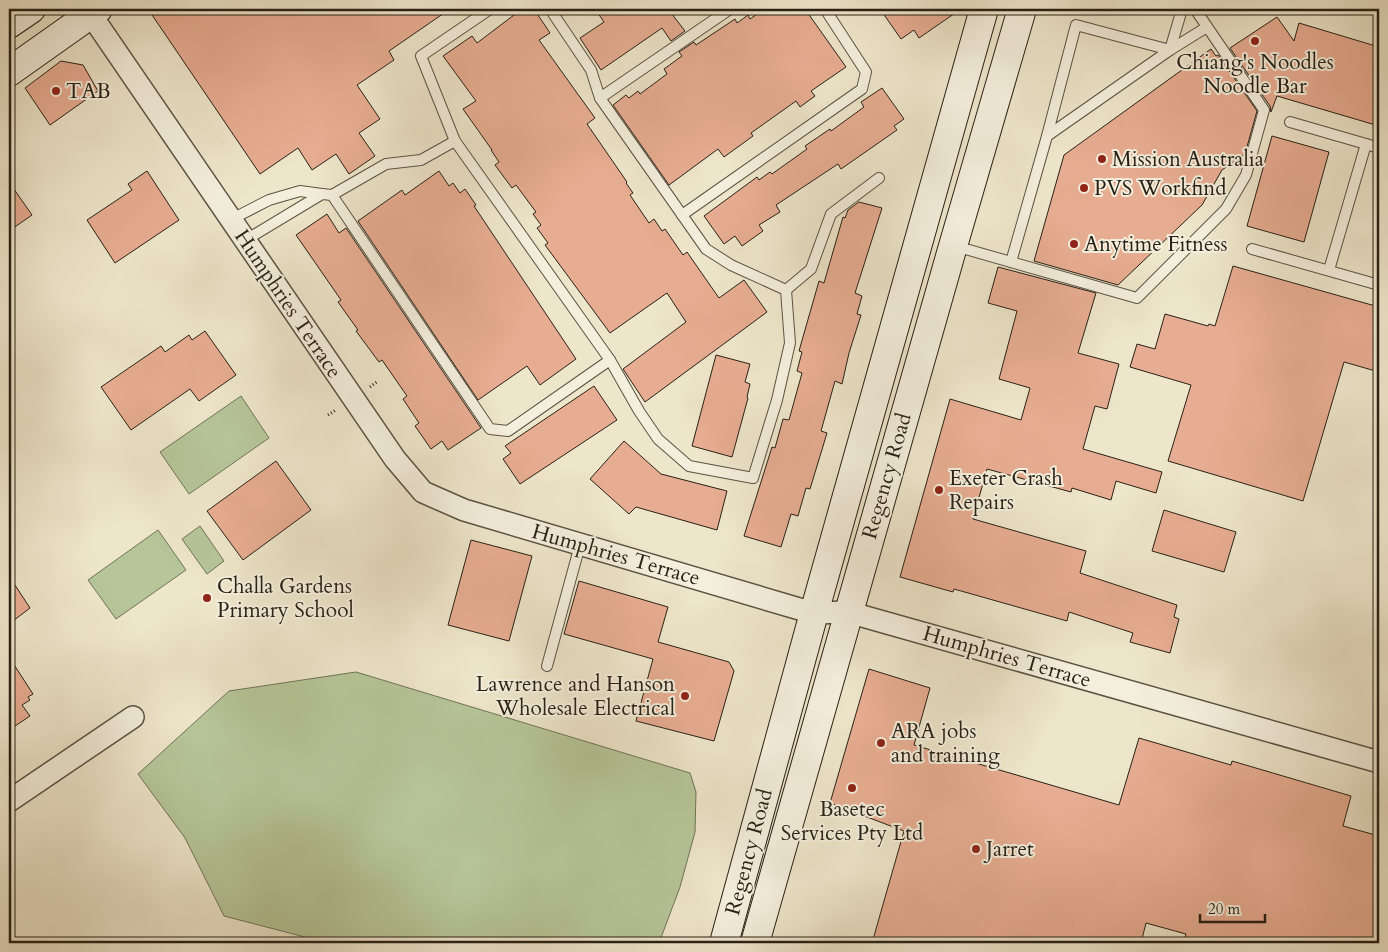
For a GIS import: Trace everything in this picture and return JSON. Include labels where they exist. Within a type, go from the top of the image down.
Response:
[{"type":"main road","points":[[9,24],[31,9]]},
{"type":"main road","name":"Regency Road","points":[[724,943],[814,613],[984,9]]},
{"type":"main road","name":"Regency Road","points":[[755,943],[952,246],[1022,9]]},
{"type":"main road","points":[[9,72],[92,11]]},
{"type":"street","name":"Humphries Terrace","points":[[92,11],[244,241],[395,459],[423,492],[464,510],[814,613],[848,612],[1379,762]]},
{"type":"street","points":[[9,801],[133,716]]},
{"type":"lane","points":[[490,9],[421,56],[455,141],[610,360],[638,411],[658,439],[688,466],[753,478],[777,400],[790,343],[786,290]]},
{"type":"lane","points":[[550,9],[592,70],[600,98],[706,249],[731,265],[786,290]]},
{"type":"lane","points":[[600,98],[730,9]]},
{"type":"lane","points":[[682,215],[862,89],[866,72],[825,9]]},
{"type":"lane","points":[[1170,50],[1181,9]]},
{"type":"lane","points":[[952,246],[1137,298],[1226,209],[1246,175],[1264,110],[1195,9]]},
{"type":"lane","points":[[1011,262],[1076,25],[1170,50]]},
{"type":"lane","points":[[1047,136],[1170,50],[1207,27]]},
{"type":"lane","points":[[1290,122],[1379,148]]},
{"type":"lane","points":[[244,241],[386,164],[421,160],[455,141]]},
{"type":"lane","points":[[1329,270],[1366,144]]},
{"type":"lane","points":[[786,290],[812,269],[831,214],[879,178]]},
{"type":"lane","points":[[230,220],[269,200],[300,190],[327,195],[490,429],[508,432],[610,360]]},
{"type":"lane","points":[[1252,249],[1379,285]]},
{"type":"lane","points":[[547,666],[580,545]]},
{"type":"green space","points":[[241,396],[269,438],[189,494],[160,452]]},
{"type":"green space","points":[[200,526],[224,561],[207,574],[182,539]]},
{"type":"green space","points":[[158,530],[186,570],[116,619],[88,580]]},
{"type":"green space","points":[[356,672],[690,773],[696,792],[695,832],[680,887],[659,943],[328,943],[224,916],[185,838],[138,774],[229,691]]},
{"type":"building","points":[[148,9],[450,9],[389,51],[394,60],[357,85],[380,119],[359,133],[375,156],[349,174],[336,154],[312,170],[298,148],[260,174]]},
{"type":"building","points":[[522,9],[534,9],[550,33],[539,40],[595,118],[587,124],[627,182],[633,193],[630,195],[649,223],[654,219],[662,231],[665,229],[683,255],[687,252],[719,298],[744,280],[767,312],[645,402],[623,369],[686,322],[667,293],[610,333],[545,245],[548,243],[537,228],[541,225],[533,214],[536,212],[516,185],[512,188],[495,165],[499,162],[463,109],[476,101],[443,56],[472,36],[477,43]]},
{"type":"building","points":[[595,9],[668,9],[685,31],[671,41],[662,28],[601,70],[580,38],[604,22]]},
{"type":"building","points":[[764,9],[805,9],[846,67],[811,91],[815,96],[800,107],[796,101],[751,133],[753,136],[724,157],[718,149],[669,185],[613,105],[626,95],[629,98],[638,91],[640,94],[667,74],[664,69],[682,56],[679,52],[694,42],[696,45],[735,19],[737,23],[748,15],[750,19]]},
{"type":"building","points":[[880,9],[961,9],[919,38],[914,30],[901,39]]},
{"type":"building","points":[[1277,17],[1294,41],[1299,23],[1379,47],[1379,126],[1277,96],[1271,112],[1270,106],[1230,48]]},
{"type":"building","points":[[1211,49],[1216,56],[1218,55],[1257,111],[1245,154],[1222,170],[1202,205],[1118,285],[1034,261],[1064,155]]},
{"type":"building","points":[[61,61],[83,65],[98,91],[50,125],[25,88]]},
{"type":"building","points":[[882,88],[904,119],[894,126],[897,130],[841,169],[838,164],[776,205],[780,212],[759,225],[763,231],[742,246],[735,236],[724,244],[704,216],[757,177],[759,180],[770,172],[772,174],[807,149],[805,146],[830,129],[831,131],[864,107],[861,102]]},
{"type":"building","points":[[1272,136],[1329,152],[1304,242],[1247,226]]},
{"type":"building","points":[[147,171],[179,220],[115,263],[87,220],[132,190],[128,184]]},
{"type":"building","points":[[439,171],[449,186],[453,183],[460,193],[465,189],[476,205],[474,206],[576,359],[540,385],[527,366],[478,400],[358,221],[402,190],[405,195]]},
{"type":"building","points":[[9,182],[32,215],[9,231]]},
{"type":"building","points":[[859,202],[882,208],[855,293],[862,296],[857,314],[861,315],[842,384],[835,381],[821,431],[827,433],[810,489],[806,488],[798,516],[791,514],[781,547],[744,536],[772,447],[775,448],[783,419],[789,420],[802,373],[797,371],[802,352],[799,351],[819,281],[824,283],[843,217],[845,218],[848,210]]},
{"type":"building","points":[[327,214],[339,233],[346,228],[481,428],[448,450],[442,441],[431,449],[415,426],[419,423],[403,399],[407,396],[382,360],[379,362],[356,331],[358,330],[338,302],[341,300],[296,235]]},
{"type":"building","points":[[1233,266],[1379,307],[1379,372],[1344,362],[1303,501],[1168,461],[1191,385],[1130,367],[1137,344],[1155,349],[1165,314],[1208,326],[1209,324],[1215,326]]},
{"type":"building","points":[[998,267],[1096,293],[1078,353],[1119,364],[1107,409],[1095,406],[1083,449],[1162,472],[1156,493],[1116,481],[1111,500],[1072,488],[1071,492],[987,469],[973,519],[1086,551],[1080,573],[1177,605],[1174,617],[1179,619],[1170,653],[1130,642],[1133,633],[1069,612],[1067,621],[954,589],[953,592],[900,577],[950,399],[1021,420],[1030,388],[999,379],[1017,311],[988,303]]},
{"type":"building","points":[[205,331],[236,375],[199,401],[190,389],[131,430],[101,387],[161,346],[165,352],[189,335],[192,340]]},
{"type":"building","points":[[716,355],[750,364],[745,382],[750,384],[748,398],[732,457],[692,446]]},
{"type":"building","points":[[594,386],[617,420],[520,484],[503,459],[511,453],[505,446]]},
{"type":"building","points":[[624,441],[661,474],[727,491],[717,530],[636,507],[629,514],[590,479]]},
{"type":"building","points":[[276,461],[311,510],[243,560],[207,511]]},
{"type":"building","points":[[1164,510],[1236,532],[1224,572],[1152,551]]},
{"type":"building","points":[[471,540],[532,556],[509,641],[448,625]]},
{"type":"building","points":[[9,576],[30,608],[9,624]]},
{"type":"building","points":[[579,581],[668,607],[658,642],[729,662],[734,671],[714,741],[636,721],[653,659],[564,634]]},
{"type":"building","points":[[9,657],[33,694],[28,697],[30,700],[22,705],[30,716],[9,730]]},
{"type":"building","points":[[869,669],[930,688],[914,745],[1119,805],[1139,738],[1231,765],[1232,761],[1351,796],[1343,826],[1379,836],[1379,943],[1183,943],[1186,934],[1146,923],[1141,943],[872,943],[904,831],[830,803]]},
{"type":"place","name":"Chiang's Noodles Noodle Bar","points":[[1255,41]]},
{"type":"place","name":"TAB","points":[[56,91]]},
{"type":"place","name":"Mission Australia","points":[[1102,159]]},
{"type":"place","name":"PVS Workfind","points":[[1084,188]]},
{"type":"place","name":"Anytime Fitness","points":[[1074,244]]},
{"type":"place","name":"Exeter Crash Repairs","points":[[939,490]]},
{"type":"place","name":"Challa Gardens Primary School","points":[[207,598]]},
{"type":"place","name":"Lawrence and Hanson Wholesale Electrical","points":[[685,696]]},
{"type":"place","name":"ARA jobs and training","points":[[881,743]]},
{"type":"place","name":"Basetec Services Pty Ltd","points":[[852,788]]},
{"type":"place","name":"Jarret","points":[[976,849]]}]
